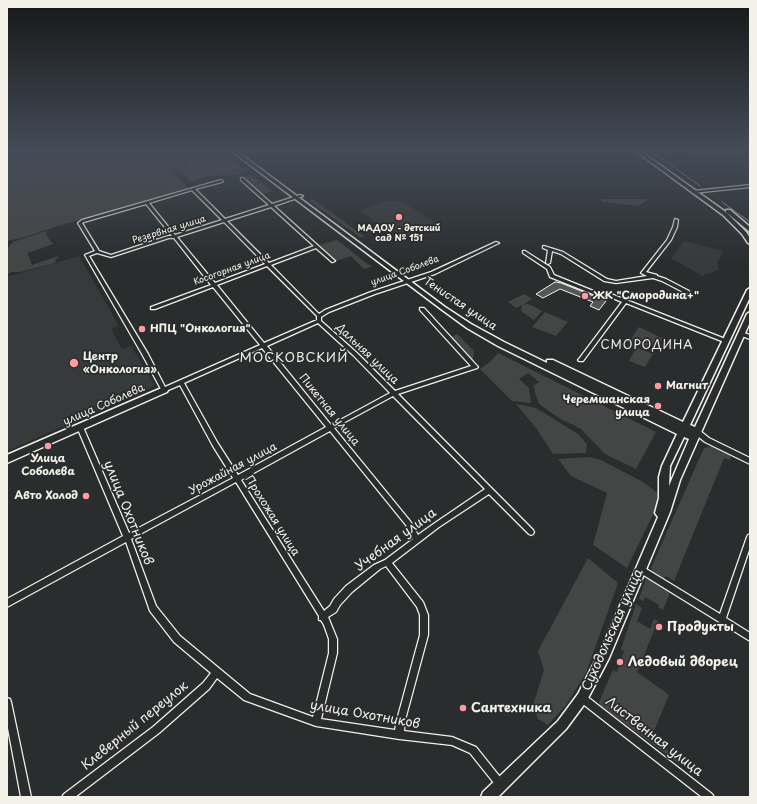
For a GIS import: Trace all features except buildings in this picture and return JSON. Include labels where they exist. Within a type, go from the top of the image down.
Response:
[{"type":"main road","name":"Тенистая улица","points":[[288,190],[299,197]]},
{"type":"main road","name":"Тенистая улица","points":[[290,190],[410,281],[474,323],[505,340],[696,435]]},
{"type":"main road","points":[[693,190],[739,219],[750,230]]},
{"type":"main road","points":[[694,190],[730,219],[744,233],[750,242]]},
{"type":"main road","name":"Суходольская улица","points":[[659,523],[664,498],[665,471],[750,290]]},
{"type":"main road","name":"Суходольская улица","points":[[488,797],[562,726],[582,698],[605,654],[659,523],[670,501],[675,480],[750,314]]},
{"type":"main road","name":"улица Соболева","points":[[7,459],[164,390]]},
{"type":"street","points":[[164,390],[145,354],[87,255],[97,252],[80,222],[192,190]]},
{"type":"street","name":"Дальняя улица","points":[[194,190],[319,319],[531,532]]},
{"type":"street","points":[[253,190],[271,206],[285,216],[293,226],[301,231],[333,261]]},
{"type":"street","points":[[697,192],[719,190]]},
{"type":"street","name":"Резервная улица","points":[[97,252],[111,256],[169,237],[174,238],[299,197]]},
{"type":"street","name":"Пикетная улица","points":[[147,203],[199,269],[214,284],[408,524],[416,539]]},
{"type":"street","points":[[676,220],[675,227],[669,240],[643,273],[655,276],[687,292]]},
{"type":"street","name":"улица Соболева","points":[[164,390],[264,346],[319,319],[327,311],[445,268],[497,243]]},
{"type":"street","name":"Косогорная улица","points":[[153,308],[317,246]]},
{"type":"street","points":[[544,247],[562,253],[606,280],[616,282],[655,276]]},
{"type":"street","points":[[548,263],[550,249]]},
{"type":"street","points":[[524,252],[549,268],[552,276],[596,293],[604,293],[726,340]]},
{"type":"street","points":[[581,360],[625,301]]},
{"type":"street","name":"Урожайная улица","points":[[7,603],[394,394],[475,367],[422,309]]},
{"type":"street","points":[[741,334],[750,337]]},
{"type":"street","name":"Прохожая улица","points":[[181,383],[215,444],[327,623],[333,639],[333,653],[316,722]]},
{"type":"street","name":"улица Охотников","points":[[80,427],[127,537],[153,608],[177,639],[247,697],[316,722],[400,735],[452,740],[473,750],[500,785]]},
{"type":"street","points":[[696,435],[750,462]]},
{"type":"street","name":"Учебная улица","points":[[322,617],[333,609],[348,589],[377,567],[387,562],[416,539],[489,490]]},
{"type":"street","points":[[722,619],[750,537]]},
{"type":"street","points":[[387,562],[420,606],[424,615],[424,635],[401,720],[400,735]]},
{"type":"street","points":[[640,569],[750,637]]},
{"type":"street","name":"Клеверный переулок","points":[[67,797],[156,730],[206,686],[216,672]]},
{"type":"street","name":"Лиственная улица","points":[[582,698],[709,797]]},
{"type":"street","points":[[7,702],[26,797]]},
{"type":"shaded area","points":[[7,190],[187,190],[54,227],[25,237],[7,241]]},
{"type":"shaded area","points":[[256,190],[271,190],[273,191],[261,194]]},
{"type":"shaded area","points":[[313,199],[365,237],[360,237],[308,200]]},
{"type":"shaded area","points":[[601,199],[647,200],[639,206],[602,202]]},
{"type":"shaded area","name":"МАДОУ - детский сад № 151","points":[[385,201],[401,201],[439,225],[404,239],[391,230],[387,230],[360,211]]},
{"type":"shaded area","points":[[46,231],[47,236],[53,244],[27,253],[32,265],[59,256],[54,263],[20,272],[11,272],[7,275],[7,249],[13,242]]},
{"type":"shaded area","points":[[337,240],[366,263],[373,266],[364,269],[351,256],[336,261],[320,245]]},
{"type":"shaded area","points":[[684,241],[723,251],[717,263],[719,270],[702,276],[671,258]]},
{"type":"shaded area","name":"Центр «Онкология»","points":[[79,256],[119,326],[111,329],[122,349],[131,346],[155,386],[7,451],[7,277]]},
{"type":"shaded area","points":[[524,294],[532,299],[523,305],[527,304],[542,311],[534,320],[521,311],[522,305],[516,308],[508,302]]},
{"type":"shaded area","points":[[545,312],[568,322],[556,336],[532,327]]},
{"type":"shaded area","points":[[639,327],[662,338],[654,352],[629,342]]},
{"type":"shaded area","points":[[457,334],[474,351],[473,361],[452,339],[453,336]]},
{"type":"shaded area","points":[[632,346],[653,354],[645,367],[629,361],[635,350]]},
{"type":"shaded area","points":[[498,353],[656,432],[636,469],[605,454],[581,429],[559,418],[539,404],[533,386],[539,382],[528,373],[519,379],[529,388],[531,403],[512,401],[480,369],[490,362]]},
{"type":"shaded area","points":[[516,404],[536,408],[578,434],[587,444],[586,453],[553,454],[536,428]]},
{"type":"shaded area","points":[[712,446],[729,454],[731,456],[730,460],[724,458],[674,581],[666,576],[664,578],[653,572],[651,568],[704,448]]},
{"type":"shaded area","points":[[589,457],[601,460],[643,482],[659,494],[660,500],[627,568],[593,545],[607,493],[571,476],[558,459]]},
{"type":"shaded area","points":[[588,558],[618,583],[586,673],[566,705],[548,725],[538,719],[533,705],[544,670],[538,651]]},
{"type":"shaded area","points":[[646,579],[650,579],[669,590],[669,595],[663,610],[658,607],[659,605],[645,597],[643,601],[639,599]]},
{"type":"shaded area","points":[[636,604],[642,608],[637,621],[650,629],[654,619],[658,621],[637,672],[669,695],[651,738],[685,764],[678,763],[600,705],[599,702],[613,670],[617,672],[624,651],[621,649]]},
{"type":"waterway","points":[[722,202],[750,222]]},
{"type":"place","name":"МАДОУ - детский сад № 151","points":[[399,217]]},
{"type":"place","name":"ЖК \"Смородина+\"","points":[[585,296]]},
{"type":"place","name":"НПЦ \"Онкология\"","points":[[142,329]]},
{"type":"place","name":"Центр «Онкология»","points":[[74,363]]},
{"type":"place","name":"Магнит","points":[[658,386]]},
{"type":"place","name":"Черемшанская улица","points":[[658,406]]},
{"type":"place","name":"Улица Соболева","points":[[48,446]]},
{"type":"place","name":"Авто Холод","points":[[86,496]]},
{"type":"place","name":"Продукты","points":[[659,627]]},
{"type":"place","name":"Ледовый дворец","points":[[620,662]]},
{"type":"place","name":"Сантехника","points":[[463,708]]},
{"type":"district","name":"СМОРОДИНА","points":[[647,346]]},
{"type":"district","name":"МОСКОВСКИЙ","points":[[294,358]]}]
